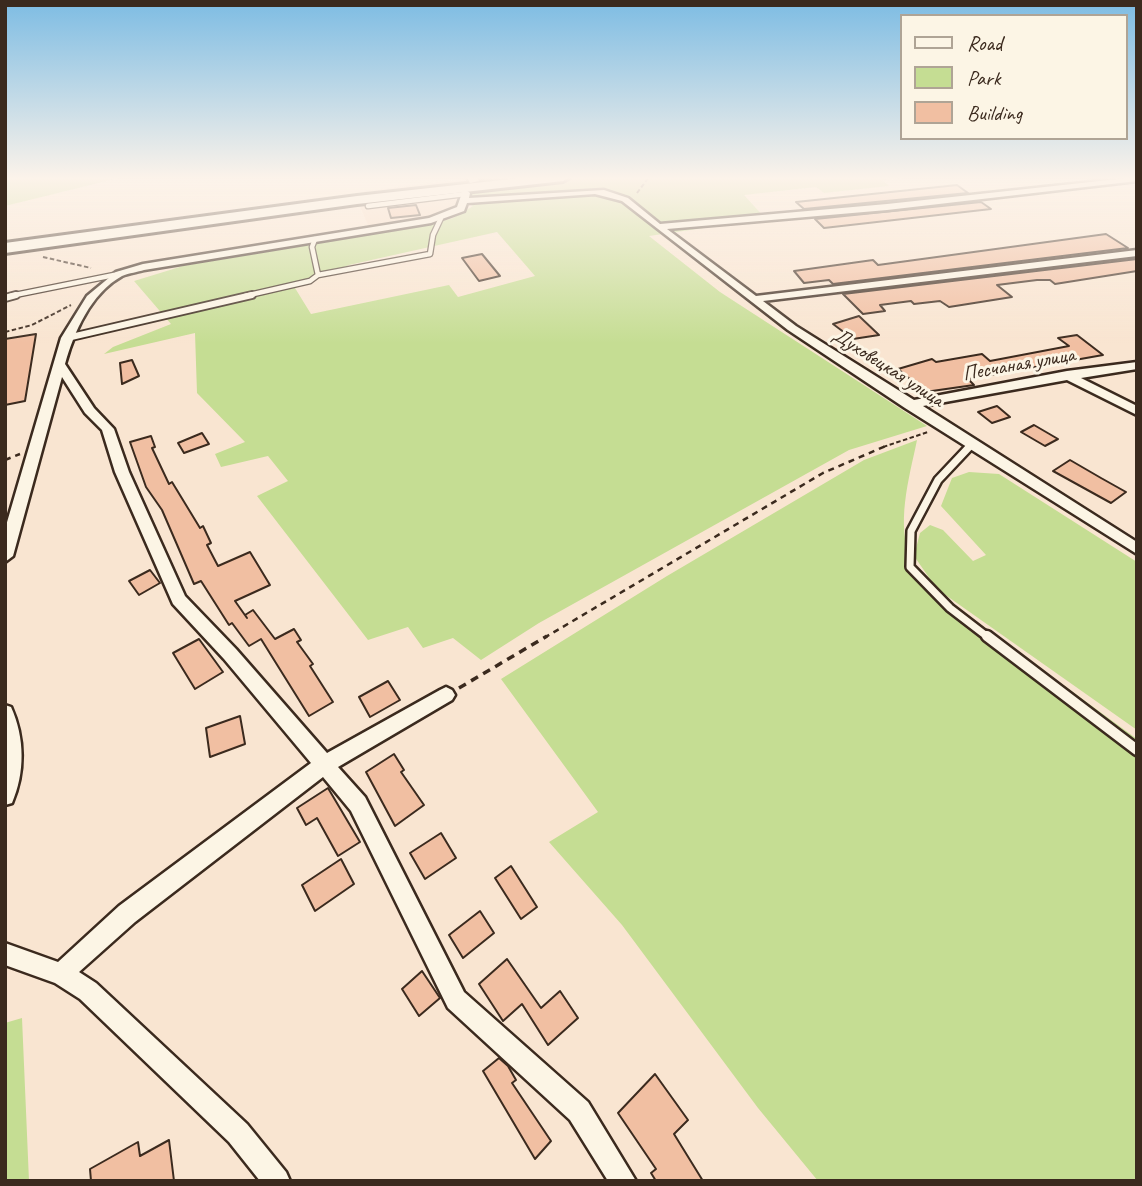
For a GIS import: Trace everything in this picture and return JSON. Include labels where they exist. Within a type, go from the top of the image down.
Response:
[{"type":"highway","points":[[5,240],[61,232]]},
{"type":"highway","points":[[5,248],[126,232]]},
{"type":"street","points":[[5,556],[67,338],[91,298],[119,274],[143,267],[354,232]]},
{"type":"street","name":"Духовецкая улица","points":[[665,232],[792,328],[1137,549]]},
{"type":"street","points":[[756,299],[1137,253]]},
{"type":"street","points":[[59,363],[89,410],[108,429],[122,472],[179,600],[230,654],[358,804],[456,1000],[579,1111],[623,1181]]},
{"type":"street","name":"Песчаная улица","points":[[909,405],[1137,365]]},
{"type":"street","points":[[1067,376],[1137,411]]},
{"type":"street","points":[[61,974],[127,914],[324,765],[446,695]]},
{"type":"street","points":[[5,713],[11,735],[11,785],[5,796]]},
{"type":"street","points":[[5,954],[61,974],[88,991],[238,1133],[277,1181]]},
{"type":"lane","points":[[67,338],[187,308],[214,306],[310,281],[318,275],[430,254],[434,232]]},
{"type":"lane","points":[[314,239],[312,247],[318,275]]},
{"type":"lane","points":[[5,298],[30,290],[119,274]]},
{"type":"lane","points":[[972,444],[938,480],[911,531],[910,567],[950,608],[1137,750]]},
{"type":"path","points":[[34,255],[119,274]]},
{"type":"path","points":[[5,332],[32,325],[91,298]]},
{"type":"path","points":[[446,695],[823,474],[886,446],[945,427]]},
{"type":"green space","points":[[385,232],[495,232],[349,265],[295,288],[311,314],[449,285],[458,297],[535,276],[497,232],[674,232],[649,236],[720,292],[927,426],[849,450],[539,623],[481,660],[453,638],[423,648],[408,627],[368,640],[257,496],[288,481],[268,456],[221,467],[215,454],[245,442],[197,393],[195,333],[104,354],[113,347],[171,324],[134,281],[183,266]]},
{"type":"green space","points":[[917,440],[907,486],[904,518],[907,548],[916,570],[932,589],[1137,739],[1137,1181],[818,1181],[758,1108],[622,925],[549,842],[598,812],[501,679],[667,576],[864,460]]},
{"type":"green space","points":[[969,472],[999,474],[1137,562],[1137,730],[937,589],[914,556],[920,533],[930,525],[943,530],[973,561],[986,555],[941,506],[952,478]]},
{"type":"green space","points":[[22,1018],[29,1181],[5,1181],[5,1023]]},
{"type":"building","points":[[1106,234],[1128,248],[833,284],[829,280],[804,283],[794,271],[873,260],[878,265]]},
{"type":"building","points":[[482,254],[500,276],[479,281],[462,258]]},
{"type":"building","points":[[1137,259],[1137,271],[1055,284],[1050,280],[1037,280],[997,285],[1012,297],[949,307],[940,301],[914,304],[911,301],[880,305],[885,311],[863,314],[843,294]]},
{"type":"building","points":[[859,316],[879,335],[853,339],[833,324]]},
{"type":"building","points":[[36,334],[25,401],[5,405],[5,339]]},
{"type":"building","points":[[1077,335],[1103,355],[968,379],[974,385],[925,392],[898,369],[932,359],[936,362],[982,354],[990,361],[1069,346],[1058,338]]},
{"type":"building","points":[[132,360],[139,376],[122,384],[120,363]]},
{"type":"building","points":[[997,406],[1010,417],[992,423],[978,412]]},
{"type":"building","points":[[1034,425],[1058,439],[1045,446],[1021,432]]},
{"type":"building","points":[[202,433],[209,444],[184,453],[178,443]]},
{"type":"building","points":[[151,436],[155,447],[152,448],[169,484],[172,482],[200,528],[203,526],[211,543],[207,545],[218,566],[250,552],[270,585],[235,601],[247,618],[245,615],[253,610],[275,639],[294,629],[301,640],[297,642],[313,664],[310,666],[333,702],[309,716],[261,639],[249,646],[232,623],[229,625],[201,581],[194,584],[162,510],[146,487],[130,442]]},
{"type":"building","points":[[1070,460],[1126,492],[1111,503],[1053,471]]},
{"type":"building","points":[[150,570],[160,583],[139,595],[129,581]]},
{"type":"building","points":[[199,639],[223,672],[195,689],[173,653]]},
{"type":"building","points":[[388,681],[400,700],[370,717],[359,697]]},
{"type":"building","points":[[240,716],[245,744],[210,757],[206,728]]},
{"type":"building","points":[[394,754],[404,770],[401,772],[424,805],[395,826],[366,772]]},
{"type":"building","points":[[328,788],[360,842],[338,856],[317,818],[306,825],[297,808]]},
{"type":"building","points":[[441,833],[456,858],[425,879],[410,853]]},
{"type":"building","points":[[341,859],[354,884],[315,911],[302,885]]},
{"type":"building","points":[[511,866],[537,907],[521,919],[495,878]]},
{"type":"building","points":[[480,911],[494,933],[463,958],[449,935]]},
{"type":"building","points":[[507,959],[541,1008],[560,991],[578,1018],[548,1045],[522,1004],[503,1021],[479,984]]},
{"type":"building","points":[[422,971],[440,998],[419,1016],[402,989]]},
{"type":"building","points":[[499,1058],[508,1066],[516,1080],[512,1083],[551,1141],[535,1159],[483,1071]]},
{"type":"building","points":[[655,1074],[688,1120],[674,1134],[703,1181],[656,1181],[651,1173],[656,1169],[618,1113]]},
{"type":"building","points":[[169,1140],[174,1181],[91,1181],[90,1169],[138,1142],[140,1156]]}]
